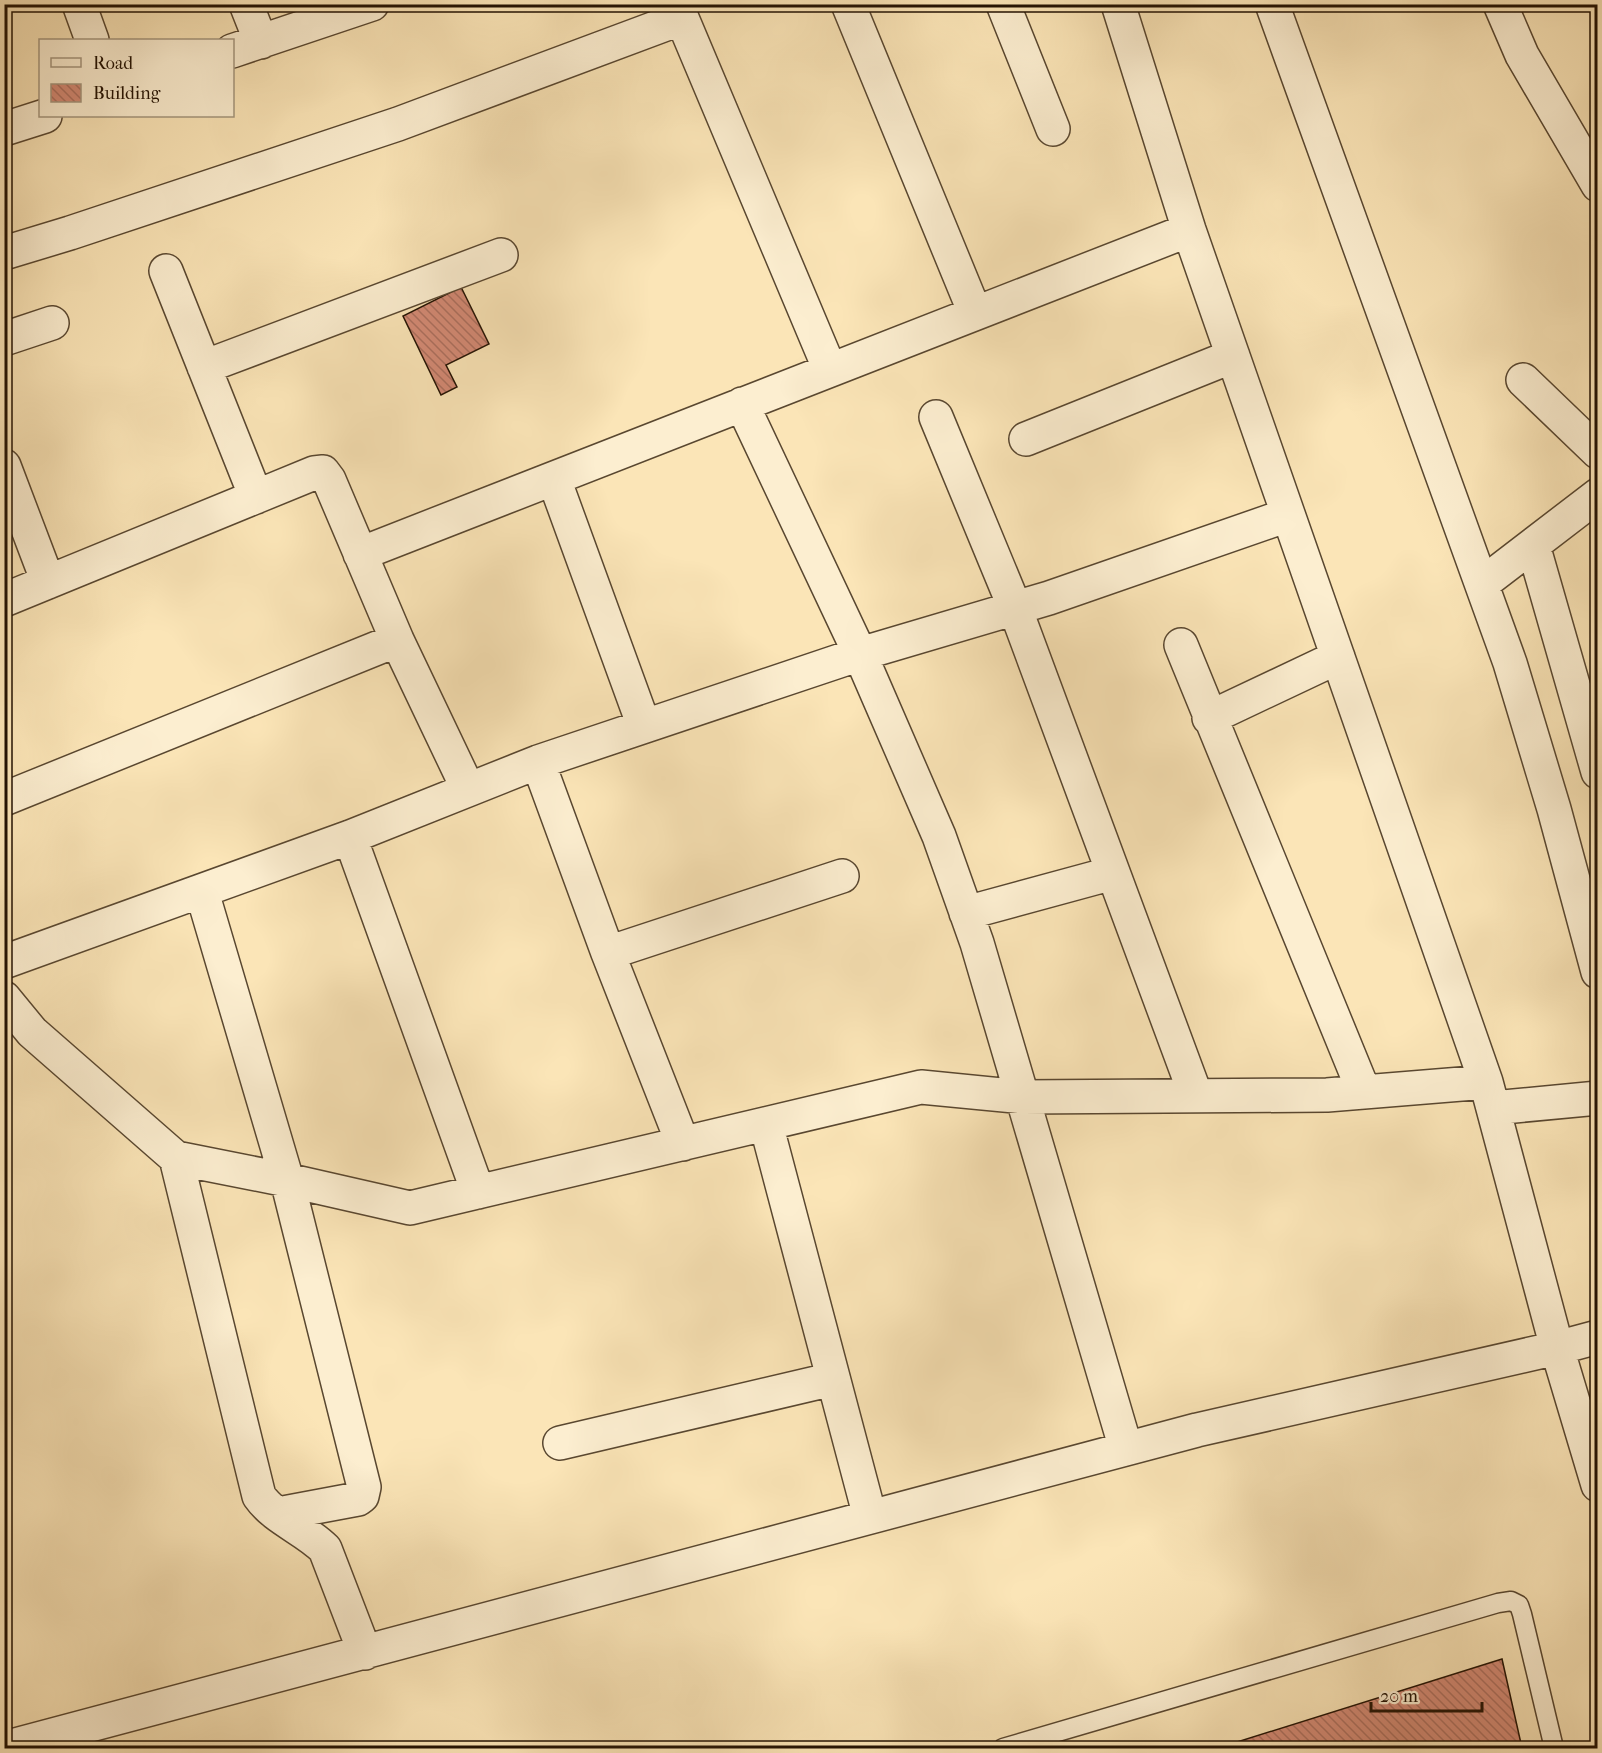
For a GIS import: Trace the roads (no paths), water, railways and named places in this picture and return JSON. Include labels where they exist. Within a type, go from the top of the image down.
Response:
[{"type":"street","points":[[80,4],[92,39]]},
{"type":"street","points":[[246,4],[247,46],[372,4]]},
{"type":"street","points":[[848,4],[975,313]]},
{"type":"street","points":[[1003,4],[1053,129]]},
{"type":"street","points":[[1118,4],[1189,230],[1489,1095],[1557,1348],[1598,1485]]},
{"type":"street","points":[[1272,4],[1510,663],[1554,809],[1598,972]]},
{"type":"street","points":[[1500,4],[1522,56],[1598,185]]},
{"type":"street","points":[[4,253],[398,124],[679,11],[831,370]]},
{"type":"street","points":[[4,129],[42,117]]},
{"type":"street","points":[[360,554],[1189,230]]},
{"type":"street","points":[[204,367],[501,255]]},
{"type":"street","points":[[166,271],[256,496]]},
{"type":"street","points":[[4,339],[52,323]]},
{"type":"street","points":[[1026,439],[1233,356]]},
{"type":"street","points":[[1523,380],[1598,452]]},
{"type":"street","points":[[742,404],[860,654],[939,836],[1023,1096],[1126,1449]]},
{"type":"street","points":[[936,417],[1015,608],[1196,1096]]},
{"type":"street","points":[[4,466],[48,582]]},
{"type":"street","points":[[4,600],[256,496],[319,471],[323,472],[329,480],[398,640],[468,789]]},
{"type":"street","points":[[554,479],[644,726]]},
{"type":"street","points":[[1482,584],[1598,495]]},
{"type":"street","points":[[4,962],[350,837],[538,762],[860,654],[1049,598],[1288,515]]},
{"type":"street","points":[[1533,545],[1598,772]]},
{"type":"street","points":[[4,799],[398,640]]},
{"type":"street","points":[[1180,645],[1365,1092]]},
{"type":"street","points":[[1209,718],[1338,657]]},
{"type":"street","points":[[538,762],[608,952],[683,1144]]},
{"type":"street","points":[[350,837],[478,1192]]},
{"type":"street","points":[[966,914],[1113,873]]},
{"type":"street","points":[[608,952],[842,876]]},
{"type":"street","points":[[202,892],[287,1179],[364,1487],[362,1496],[357,1498],[278,1514]]},
{"type":"street","points":[[4,998],[18,1036],[176,1158],[287,1179],[410,1208],[921,1087],[1023,1096],[1327,1095],[1365,1092],[1598,1098]]},
{"type":"street","points":[[766,1124],[870,1517]]},
{"type":"street","points":[[176,1158],[259,1496],[264,1503],[318,1541],[325,1549],[365,1653]]},
{"type":"street","points":[[4,1748],[1197,1430],[1598,1337]]},
{"type":"street","points":[[560,1443],[833,1378]]},
{"type":"lane","points":[[1003,1749],[1037,1744],[1498,1603],[1511,1601],[1519,1605],[1522,1614],[1554,1749]]}]
